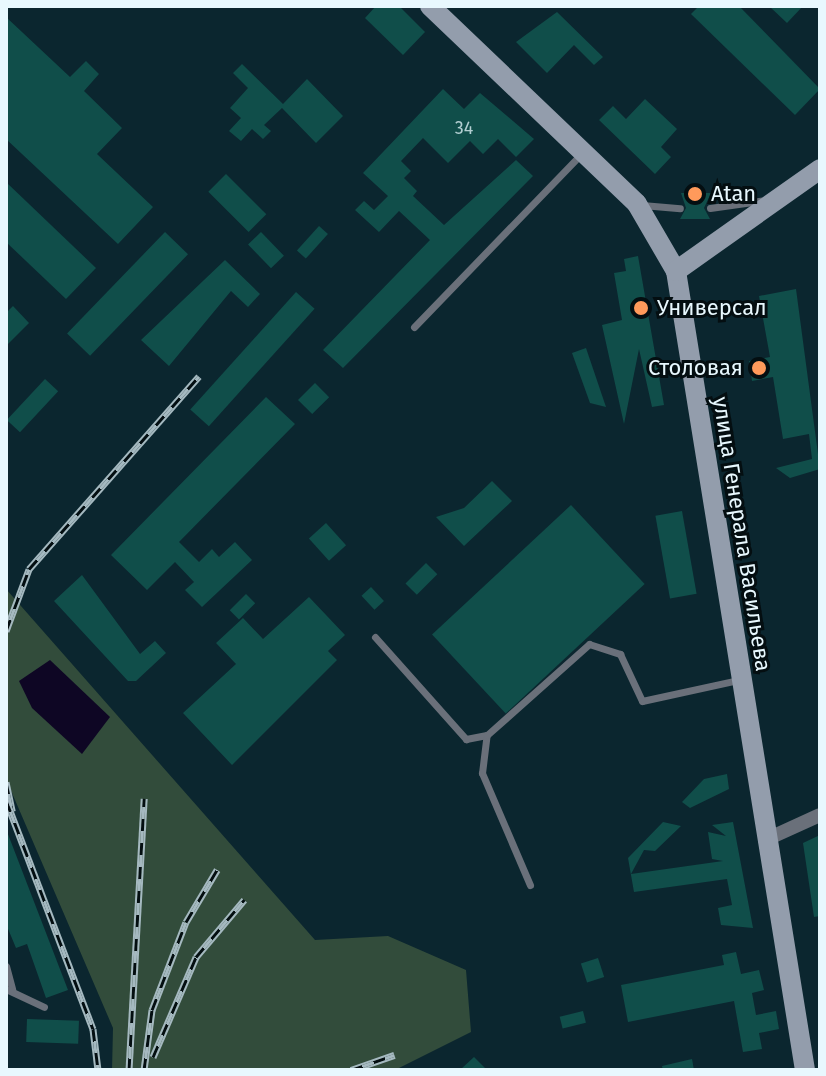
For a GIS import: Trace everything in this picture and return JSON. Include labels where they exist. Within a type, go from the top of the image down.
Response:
[{"type":"main road","name":"улица Генерала Васильева","points":[[430,6],[637,204],[676,271],[765,840],[805,1070]]},
{"type":"main road","points":[[676,271],[820,169]]},
{"type":"street","points":[[765,840],[820,815]]},
{"type":"lane","points":[[414,327],[583,152]]},
{"type":"lane","points":[[710,208],[784,197]]},
{"type":"lane","points":[[637,204],[680,208]]},
{"type":"lane","points":[[375,637],[466,739],[487,735],[589,644],[620,654],[642,701],[740,679]]},
{"type":"lane","points":[[487,735],[482,773],[530,885]]},
{"type":"lane","points":[[6,966],[9,989],[44,1007]]},
{"type":"green space","points":[[6,589],[315,940],[388,936],[466,970],[471,1032],[395,1070],[112,1070],[113,1028],[6,779]]},
{"type":"shaded area","points":[[50,660],[110,717],[82,754],[32,708],[19,681]]},
{"type":"building","points":[[376,6],[399,6],[425,32],[403,55],[365,18]]},
{"type":"building","points":[[699,6],[739,6],[820,89],[795,115],[691,14]]},
{"type":"building","points":[[769,6],[803,6],[787,23]]},
{"type":"building","points":[[557,12],[603,57],[594,65],[574,45],[547,73],[516,42]]},
{"type":"building","points":[[6,17],[70,77],[86,61],[99,74],[84,91],[122,128],[97,154],[153,207],[118,244],[6,139]]},
{"type":"building","points":[[242,64],[283,104],[307,79],[343,116],[316,143],[282,108],[264,125],[271,131],[263,139],[252,129],[241,141],[229,131],[241,118],[230,108],[248,88],[233,73]]},
{"type":"building","points":[[443,89],[464,109],[480,93],[534,139],[516,157],[498,139],[483,154],[470,141],[448,163],[423,138],[401,161],[411,171],[404,178],[417,191],[413,196],[444,225],[516,160],[533,176],[343,368],[323,350],[430,240],[399,211],[379,232],[355,210],[364,201],[374,210],[388,196],[363,173]]},
{"type":"building","points":[[645,99],[677,129],[661,147],[671,157],[655,174],[599,120],[613,106],[626,119]]},
{"type":"building","points":[[226,174],[266,214],[249,232],[208,192]]},
{"type":"building","points":[[6,182],[96,268],[66,299],[6,242]]},
{"type":"building","points":[[681,193],[711,193],[704,208],[710,219],[680,219],[686,208]]},
{"type":"building","points":[[319,226],[328,234],[306,259],[297,251]]},
{"type":"building","points":[[165,232],[188,254],[90,356],[67,333]]},
{"type":"building","points":[[261,232],[284,256],[271,268],[248,245]]},
{"type":"building","points":[[638,256],[664,405],[652,407],[639,349],[624,424],[602,325],[622,320],[614,273],[626,271],[624,259]]},
{"type":"building","points":[[225,260],[260,294],[248,307],[231,291],[169,366],[141,340]]},
{"type":"building","points":[[796,289],[820,469],[790,478],[776,468],[812,459],[809,434],[783,439],[773,377],[752,381],[749,361],[770,357],[759,296]]},
{"type":"building","points":[[296,292],[315,309],[209,426],[190,409]]},
{"type":"building","points":[[13,306],[29,323],[6,346],[6,313]]},
{"type":"building","points":[[586,348],[606,407],[590,403],[572,353]]},
{"type":"building","points":[[45,379],[58,391],[20,432],[7,420]]},
{"type":"building","points":[[315,383],[329,397],[312,414],[298,400]]},
{"type":"building","points":[[266,397],[295,424],[179,542],[199,562],[212,549],[219,557],[235,542],[252,560],[202,607],[185,590],[194,582],[175,562],[147,590],[111,555]]},
{"type":"building","points":[[492,481],[512,501],[464,546],[436,517],[464,508]]},
{"type":"building","points":[[571,505],[645,584],[506,714],[432,635]]},
{"type":"building","points":[[682,511],[697,594],[670,598],[655,516]]},
{"type":"building","points":[[326,523],[346,545],[329,561],[309,538]]},
{"type":"building","points":[[426,563],[437,574],[417,595],[405,584]]},
{"type":"building","points":[[82,575],[140,654],[155,641],[166,653],[136,681],[128,681],[54,601]]},
{"type":"building","points":[[371,587],[384,601],[374,610],[361,596]]},
{"type":"building","points":[[246,594],[255,603],[239,619],[230,610]]},
{"type":"building","points":[[309,597],[345,635],[328,651],[337,660],[232,765],[183,713],[236,664],[216,643],[243,618],[263,639]]},
{"type":"building","points":[[727,774],[729,789],[690,808],[682,802],[704,779]]},
{"type":"building","points":[[663,822],[681,826],[655,851],[644,850],[631,874],[723,861],[712,859],[708,832],[726,836],[712,825],[733,822],[753,928],[721,925],[718,908],[732,905],[727,879],[634,892],[628,858]]},
{"type":"building","points":[[6,829],[68,990],[46,998],[27,944],[16,948],[6,924]]},
{"type":"building","points":[[820,835],[820,916],[814,917],[803,843]]},
{"type":"building","points":[[736,952],[741,974],[759,970],[764,990],[752,993],[756,1015],[776,1011],[779,1029],[759,1033],[762,1049],[743,1052],[734,1001],[628,1022],[621,985],[724,965],[722,955]]},
{"type":"building","points":[[598,958],[604,977],[587,983],[581,964]]},
{"type":"building","points":[[583,1011],[586,1023],[563,1028],[560,1017]]},
{"type":"building","points":[[27,1019],[79,1021],[78,1044],[26,1042]]},
{"type":"building","points":[[474,1057],[487,1070],[460,1070]]},
{"type":"building","points":[[692,1059],[694,1070],[663,1070],[662,1066]]},
{"type":"railway","points":[[6,631],[29,569],[199,376]]},
{"type":"railway","points":[[6,782],[12,811]]},
{"type":"railway","points":[[129,1070],[144,798]]},
{"type":"railway","points":[[6,800],[93,1029],[98,1070]]},
{"type":"railway","points":[[144,1070],[152,1010],[186,922],[217,870]]},
{"type":"railway","points":[[153,1057],[196,957],[244,900]]},
{"type":"railway","points":[[351,1070],[394,1055]]},
{"type":"place","name":"Atan","points":[[695,194]]},
{"type":"place","name":"Универсал","points":[[641,308]]},
{"type":"place","name":"Столовая","points":[[759,368]]}]
